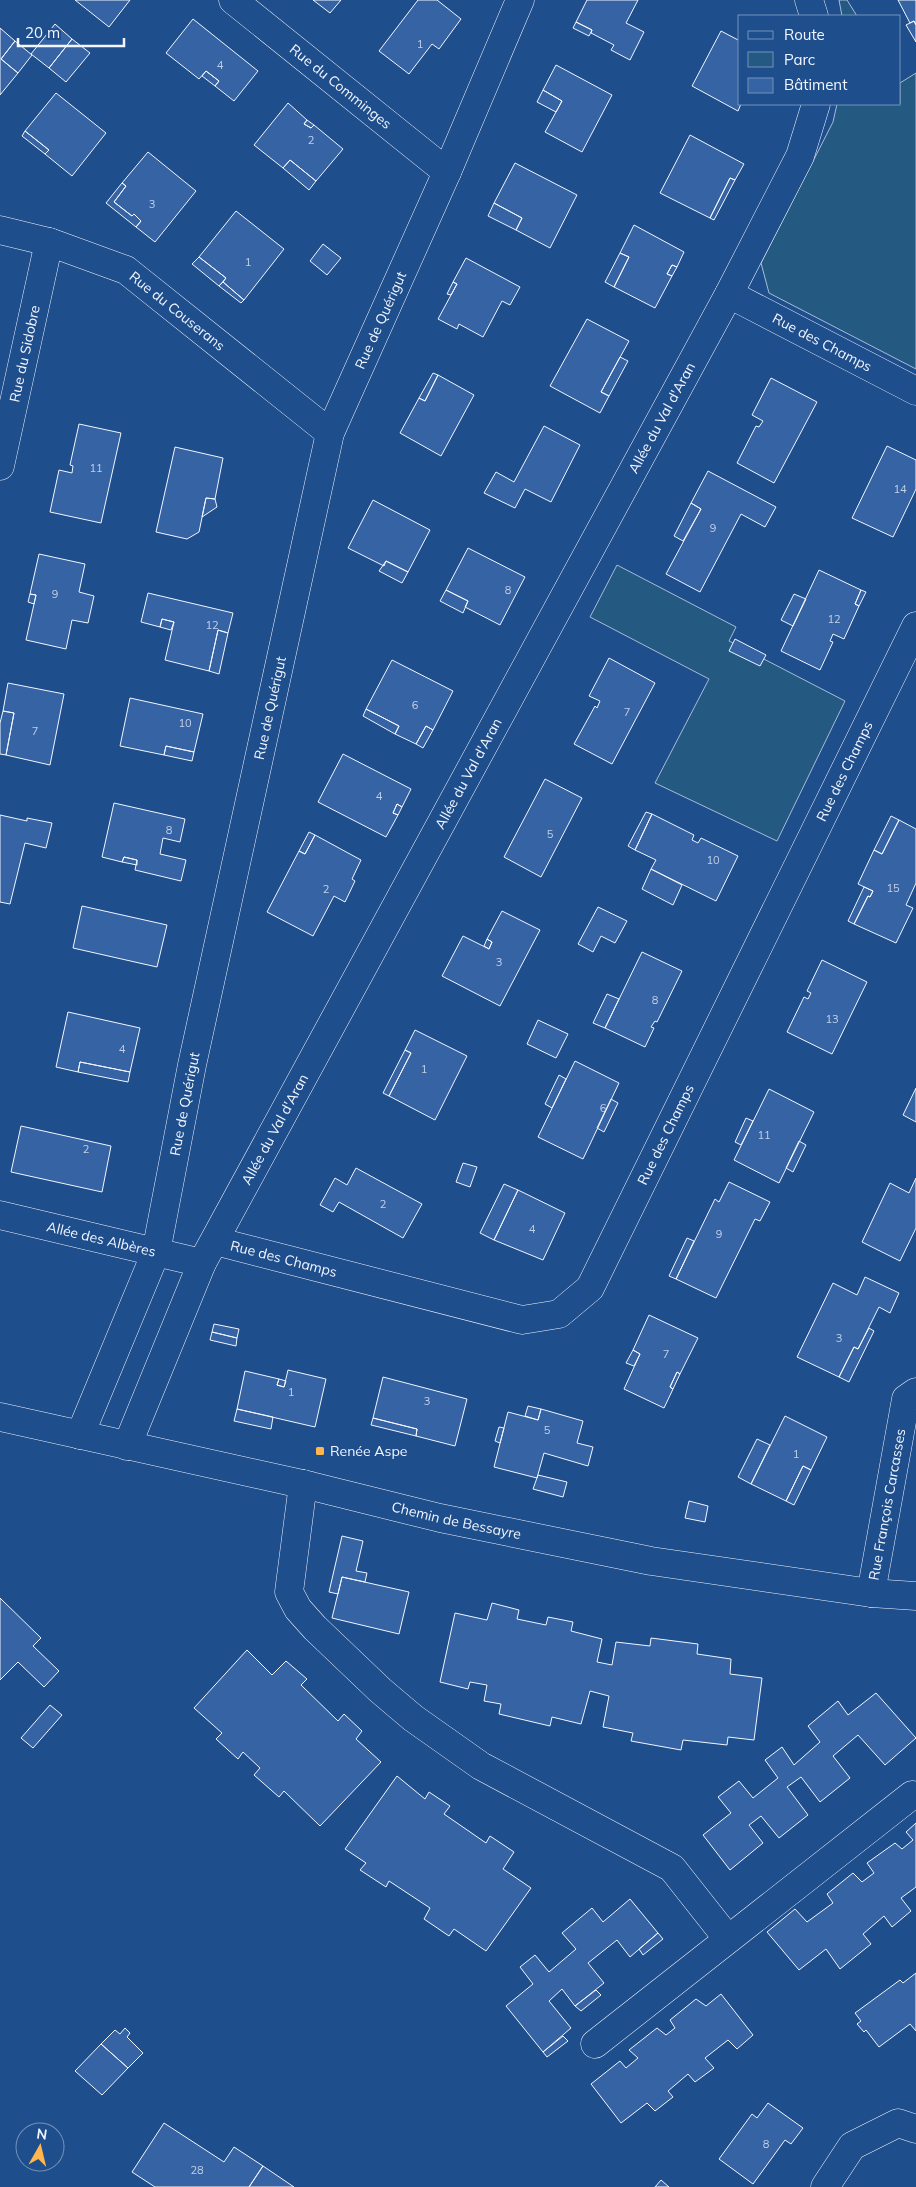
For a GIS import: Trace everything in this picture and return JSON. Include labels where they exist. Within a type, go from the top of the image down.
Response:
[{"type":"street","name":"Rue du Comminges","points":[[233,0],[447,172]]},
{"type":"street","name":"Rue de Quérigut","points":[[80,1435],[156,1252],[192,1065],[330,433],[447,172],[520,0]]},
{"type":"street","points":[[809,0],[814,15]]},
{"type":"street","name":"Allée du Val d'Aran","points":[[127,1446],[209,1252],[729,294],[800,156],[816,105]]},
{"type":"street","name":"Rue du Couserans","points":[[0,230],[49,242],[126,270],[330,433]]},
{"type":"street","name":"Rue du Sidobre","points":[[0,466],[49,242]]},
{"type":"street","name":"Rue des Champs","points":[[729,294],[916,391]]},
{"type":"street","name":"Rue des Champs","points":[[209,1252],[522,1320],[558,1314],[590,1288],[916,626]]},
{"type":"street","name":"Allée des Albères","points":[[0,1215],[156,1252],[209,1252]]},
{"type":"street","name":"Rue François Carcasses","points":[[871,1593],[906,1399],[916,1392]]},
{"type":"street","name":"Chemin de Bessayre","points":[[0,1417],[303,1484],[440,1518],[651,1561],[871,1593],[916,1596]]},
{"type":"street","points":[[303,1484],[289,1592],[298,1608],[315,1628],[413,1718],[481,1766],[585,1824],[666,1864],[678,1875],[728,1939]]},
{"type":"street","points":[[595,2044],[912,1795]]},
{"type":"street","points":[[825,2187],[852,2146],[898,2123],[916,2129]]},
{"type":"green space","points":[[839,0],[847,0],[856,15],[842,15]]},
{"type":"green space","points":[[916,73],[916,369],[769,293],[761,263],[833,122],[837,105],[901,105],[901,82]]},
{"type":"green space","points":[[617,565],[736,627],[729,641],[845,701],[777,841],[655,783],[709,679],[590,617]]},
{"type":"building","points":[[75,0],[130,0],[109,27]]},
{"type":"building","points":[[313,0],[341,0],[330,13]]},
{"type":"building","points":[[418,0],[437,0],[461,19],[439,49],[432,44],[409,74],[379,51]]},
{"type":"building","points":[[587,0],[638,0],[626,23],[644,32],[630,60],[611,50],[614,45],[591,33],[592,30],[576,22]]},
{"type":"building","points":[[898,0],[916,0],[916,25],[914,21],[910,23]]},
{"type":"building","points":[[193,19],[258,71],[234,101],[215,86],[219,81],[206,71],[199,79],[166,53]]},
{"type":"building","points":[[914,21],[916,25],[916,42],[906,25]]},
{"type":"building","points":[[576,22],[592,30],[589,36],[573,28]]},
{"type":"building","points":[[55,24],[72,39],[49,68],[31,54]]},
{"type":"building","points":[[0,28],[15,41],[1,59],[18,73],[0,95]]},
{"type":"building","points":[[721,31],[738,40],[738,105],[741,105],[738,111],[692,86]]},
{"type":"building","points":[[72,39],[90,53],[66,82],[49,68]]},
{"type":"building","points":[[15,41],[32,55],[18,73],[1,59]]},
{"type":"building","points":[[556,65],[612,95],[582,152],[545,132],[562,101],[543,90]]},
{"type":"building","points":[[206,71],[219,81],[215,86],[202,76]]},
{"type":"building","points":[[543,90],[562,101],[556,112],[537,102]]},
{"type":"building","points":[[56,93],[106,133],[72,176],[45,154],[49,150],[25,131]]},
{"type":"building","points":[[288,103],[307,120],[304,124],[311,128],[314,125],[343,149],[316,181],[290,160],[283,168],[254,145]]},
{"type":"building","points":[[307,120],[314,125],[311,128],[304,124]]},
{"type":"building","points":[[25,131],[49,150],[45,154],[22,136]]},
{"type":"building","points":[[690,135],[744,164],[735,180],[730,178],[710,218],[660,193]]},
{"type":"building","points":[[148,152],[196,191],[155,242],[136,227],[141,221],[134,214],[132,216],[114,202],[126,186],[122,183]]},
{"type":"building","points":[[290,160],[316,181],[309,190],[283,168]]},
{"type":"building","points":[[515,163],[577,195],[550,248],[516,230],[522,218],[494,203]]},
{"type":"building","points":[[730,178],[735,180],[714,220],[710,218]]},
{"type":"building","points":[[122,183],[126,186],[114,202],[132,216],[134,214],[141,221],[136,227],[106,203]]},
{"type":"building","points":[[494,203],[522,218],[516,230],[488,216]]},
{"type":"building","points":[[236,211],[284,249],[244,300],[223,282],[226,278],[199,257]]},
{"type":"building","points":[[634,225],[684,252],[677,267],[672,265],[667,274],[672,276],[655,308],[614,287],[629,257],[620,253]]},
{"type":"building","points":[[323,244],[341,258],[327,275],[310,261]]},
{"type":"building","points":[[620,253],[629,257],[614,287],[605,282]]},
{"type":"building","points":[[199,257],[226,278],[219,286],[192,264]]},
{"type":"building","points":[[466,258],[520,287],[510,305],[502,301],[483,337],[459,324],[457,329],[438,319],[457,284],[453,282]]},
{"type":"building","points":[[672,265],[677,267],[672,276],[667,274]]},
{"type":"building","points":[[223,282],[244,300],[241,303],[219,286]]},
{"type":"building","points":[[453,282],[457,284],[451,295],[447,294]]},
{"type":"building","points":[[587,319],[629,341],[601,392],[609,396],[600,413],[550,386]]},
{"type":"building","points":[[620,357],[628,361],[609,396],[601,392]]},
{"type":"building","points":[[433,373],[438,375],[425,401],[419,398]]},
{"type":"building","points":[[438,375],[474,395],[441,456],[400,433],[419,398],[425,401]]},
{"type":"building","points":[[771,378],[817,402],[774,483],[737,463],[756,426],[759,427],[763,421],[752,415]]},
{"type":"building","points":[[79,424],[121,433],[101,523],[50,512],[59,470],[72,473],[73,466],[70,465]]},
{"type":"building","points":[[544,426],[580,445],[551,502],[525,489],[515,508],[484,493],[496,472],[514,482]]},
{"type":"building","points":[[887,446],[916,460],[916,489],[893,537],[852,518]]},
{"type":"building","points":[[175,447],[223,458],[215,499],[206,498],[199,532],[187,539],[156,532]]},
{"type":"building","points":[[708,471],[776,507],[765,527],[741,514],[700,592],[666,574],[701,509],[691,503]]},
{"type":"building","points":[[206,498],[215,499],[217,507],[202,517]]},
{"type":"building","points":[[373,500],[430,530],[408,572],[386,561],[384,566],[348,548]]},
{"type":"building","points":[[691,503],[701,509],[683,541],[674,536]]},
{"type":"building","points":[[468,548],[525,577],[500,625],[465,607],[468,601],[446,590]]},
{"type":"building","points":[[39,554],[85,564],[79,592],[94,596],[88,623],[72,620],[66,649],[26,640],[36,595],[30,594]]},
{"type":"building","points":[[386,561],[408,572],[402,583],[379,571]]},
{"type":"building","points":[[819,570],[861,590],[855,604],[859,606],[844,639],[833,634],[830,641],[833,642],[820,670],[781,651]]},
{"type":"building","points":[[446,590],[468,601],[463,613],[440,601]]},
{"type":"building","points":[[861,590],[866,592],[859,606],[855,604]]},
{"type":"building","points":[[148,593],[233,613],[228,633],[218,630],[209,671],[165,660],[174,622],[162,619],[160,627],[141,622]]},
{"type":"building","points":[[30,594],[36,595],[34,604],[28,602]]},
{"type":"building","points":[[794,594],[806,599],[793,626],[781,620]]},
{"type":"building","points":[[162,619],[174,622],[171,630],[160,627]]},
{"type":"building","points":[[218,630],[228,633],[219,674],[209,671]]},
{"type":"building","points":[[735,639],[766,655],[760,666],[729,651]]},
{"type":"building","points":[[609,658],[655,683],[612,764],[574,744],[595,706],[597,708],[600,701],[589,696]]},
{"type":"building","points":[[392,660],[453,691],[433,730],[426,726],[416,744],[395,734],[399,726],[366,709]]},
{"type":"building","points":[[8,683],[64,694],[50,765],[6,755],[14,713],[3,711]]},
{"type":"building","points":[[130,698],[203,714],[194,752],[166,746],[164,755],[120,746]]},
{"type":"building","points":[[366,709],[399,726],[395,734],[363,716]]},
{"type":"building","points":[[3,711],[14,713],[6,755],[0,754],[0,723]]},
{"type":"building","points":[[426,726],[433,730],[423,748],[416,744]]},
{"type":"building","points":[[166,746],[194,752],[192,761],[164,755]]},
{"type":"building","points":[[343,754],[411,789],[402,807],[397,804],[393,813],[398,815],[386,837],[318,802]]},
{"type":"building","points":[[545,779],[582,798],[541,877],[504,857]]},
{"type":"building","points":[[114,803],[185,819],[180,842],[163,838],[160,854],[186,860],[181,881],[135,870],[137,860],[124,857],[122,862],[102,857]]},
{"type":"building","points":[[397,804],[402,807],[398,815],[393,813]]},
{"type":"building","points":[[646,812],[652,814],[635,850],[628,846]]},
{"type":"building","points":[[652,814],[694,835],[692,840],[698,843],[701,838],[738,856],[716,901],[651,869],[656,860],[635,850]]},
{"type":"building","points":[[0,815],[27,821],[27,818],[52,823],[46,848],[25,843],[10,904],[0,902]]},
{"type":"building","points":[[891,816],[899,820],[882,854],[874,850]]},
{"type":"building","points":[[899,820],[916,829],[916,883],[906,905],[913,908],[896,943],[854,924],[868,896],[870,897],[873,891],[858,884],[874,850],[882,854]]},
{"type":"building","points":[[309,832],[315,835],[305,854],[299,851]]},
{"type":"building","points":[[315,835],[361,860],[352,879],[355,881],[345,902],[334,896],[313,936],[267,912],[299,851],[305,854]]},
{"type":"building","points":[[124,857],[137,860],[137,865],[122,862]]},
{"type":"building","points":[[651,869],[682,885],[673,905],[642,889]]},
{"type":"building","points":[[864,887],[873,891],[870,897],[868,896],[854,924],[848,921]]},
{"type":"building","points":[[82,906],[167,925],[157,967],[73,948]]},
{"type":"building","points":[[598,907],[627,921],[615,943],[601,936],[593,952],[578,944]]},
{"type":"building","points":[[502,911],[540,930],[500,1006],[442,976],[463,936],[489,949],[492,942],[487,939]]},
{"type":"building","points":[[487,939],[492,942],[489,949],[484,946]]},
{"type":"building","points":[[642,952],[682,971],[657,1022],[655,1021],[651,1027],[654,1028],[645,1047],[605,1028]]},
{"type":"building","points":[[822,960],[867,982],[832,1054],[787,1032],[804,997],[808,999],[811,993],[807,991]]},
{"type":"building","points":[[607,994],[619,999],[605,1028],[593,1023]]},
{"type":"building","points":[[68,1012],[140,1028],[130,1072],[80,1062],[78,1072],[56,1067]]},
{"type":"building","points":[[538,1020],[568,1034],[556,1058],[527,1044]]},
{"type":"building","points":[[415,1030],[467,1056],[435,1120],[389,1096],[411,1053],[405,1050]]},
{"type":"building","points":[[405,1050],[411,1053],[389,1096],[383,1093]]},
{"type":"building","points":[[575,1061],[619,1083],[583,1159],[538,1137]]},
{"type":"building","points":[[80,1062],[130,1072],[128,1082],[78,1072]]},
{"type":"building","points":[[559,1075],[566,1079],[552,1108],[545,1104]]},
{"type":"building","points":[[916,1088],[916,1122],[903,1115]]},
{"type":"building","points":[[769,1089],[814,1112],[779,1183],[734,1160]]},
{"type":"building","points":[[611,1099],[618,1103],[604,1132],[597,1128]]},
{"type":"building","points":[[746,1118],[753,1121],[741,1145],[735,1142]]},
{"type":"building","points":[[21,1126],[111,1146],[102,1192],[11,1172]]},
{"type":"building","points":[[799,1141],[806,1145],[793,1172],[786,1168]]},
{"type":"building","points":[[463,1163],[477,1167],[470,1187],[456,1182]]},
{"type":"building","points":[[356,1168],[422,1204],[403,1238],[339,1202],[333,1212],[320,1205],[335,1178],[347,1185]]},
{"type":"building","points":[[916,1178],[916,1228],[900,1261],[862,1242],[890,1183],[909,1193]]},
{"type":"building","points":[[729,1182],[770,1202],[760,1221],[755,1219],[716,1298],[676,1279],[715,1199],[719,1202]]},
{"type":"building","points":[[504,1184],[518,1190],[494,1240],[480,1233]]},
{"type":"building","points":[[518,1190],[565,1213],[543,1260],[494,1240]]},
{"type":"building","points":[[687,1238],[694,1241],[676,1279],[669,1276]]},
{"type":"building","points":[[865,1277],[899,1293],[890,1313],[879,1307],[858,1349],[854,1347],[839,1377],[797,1357],[833,1283],[857,1295]]},
{"type":"building","points":[[649,1315],[698,1338],[680,1374],[677,1372],[670,1387],[673,1389],[664,1408],[624,1389],[640,1354],[633,1350]]},
{"type":"building","points":[[214,1324],[239,1329],[237,1338],[212,1332]]},
{"type":"building","points":[[869,1328],[874,1331],[849,1382],[839,1377],[854,1347],[858,1349]]},
{"type":"building","points":[[212,1332],[237,1338],[236,1346],[210,1340]]},
{"type":"building","points":[[633,1350],[640,1354],[634,1366],[626,1363]]},
{"type":"building","points":[[288,1370],[326,1379],[315,1427],[237,1409],[245,1371],[279,1379],[277,1385],[284,1387]]},
{"type":"building","points":[[677,1372],[680,1374],[673,1389],[670,1387]]},
{"type":"building","points":[[383,1377],[467,1399],[455,1446],[416,1436],[417,1429],[373,1418]]},
{"type":"building","points":[[279,1379],[286,1381],[284,1387],[277,1385]]},
{"type":"building","points":[[528,1406],[541,1409],[538,1420],[525,1416]]},
{"type":"building","points":[[237,1409],[273,1417],[271,1429],[234,1421]]},
{"type":"building","points":[[541,1409],[583,1421],[577,1443],[593,1447],[588,1466],[544,1453],[537,1478],[494,1467],[508,1412],[538,1420]]},
{"type":"building","points":[[785,1416],[827,1437],[811,1470],[803,1466],[786,1501],[751,1484]]},
{"type":"building","points":[[373,1418],[417,1429],[416,1436],[371,1425]]},
{"type":"building","points":[[499,1427],[504,1428],[500,1443],[495,1441]]},
{"type":"building","points":[[757,1439],[770,1445],[751,1484],[738,1477]]},
{"type":"building","points":[[803,1466],[811,1470],[794,1505],[786,1501]]},
{"type":"building","points":[[538,1475],[567,1482],[563,1497],[533,1489]]},
{"type":"building","points":[[689,1501],[708,1506],[705,1522],[685,1518]]},
{"type":"building","points":[[342,1536],[363,1541],[356,1571],[367,1573],[365,1582],[342,1577],[338,1594],[329,1592]]},
{"type":"building","points":[[342,1577],[409,1592],[399,1634],[332,1618]]},
{"type":"building","points":[[0,1598],[41,1638],[33,1646],[59,1671],[44,1687],[18,1662],[0,1680]]},
{"type":"building","points":[[492,1603],[519,1610],[517,1619],[546,1625],[548,1617],[573,1622],[571,1631],[602,1639],[597,1662],[612,1665],[616,1642],[650,1646],[651,1638],[698,1644],[697,1654],[731,1659],[730,1674],[762,1678],[754,1740],[728,1737],[727,1745],[683,1740],[681,1750],[631,1741],[633,1733],[603,1727],[609,1696],[590,1691],[581,1724],[552,1717],[550,1726],[499,1714],[501,1704],[484,1701],[487,1685],[470,1682],[468,1689],[440,1682],[455,1613],[487,1620]]},
{"type":"building","points":[[247,1650],[272,1675],[286,1661],[307,1679],[301,1685],[338,1721],[344,1714],[362,1731],[356,1739],[381,1762],[320,1826],[284,1791],[279,1797],[254,1775],[260,1768],[243,1752],[238,1759],[216,1739],[222,1733],[194,1708]]},
{"type":"building","points":[[876,1693],[916,1738],[885,1765],[858,1735],[833,1756],[850,1778],[820,1802],[801,1777],[787,1787],[808,1815],[779,1838],[761,1816],[749,1825],[763,1843],[730,1870],[703,1835],[731,1813],[718,1797],[739,1781],[753,1798],[778,1778],[765,1760],[782,1747],[794,1765],[820,1742],[808,1726],[838,1701],[848,1715]]},
{"type":"building","points":[[50,1705],[62,1715],[33,1748],[21,1738]]},
{"type":"building","points":[[397,1776],[425,1799],[429,1792],[450,1806],[444,1814],[486,1843],[490,1836],[514,1852],[503,1869],[531,1888],[486,1951],[454,1929],[449,1936],[424,1919],[430,1908],[389,1881],[386,1887],[360,1870],[366,1863],[345,1849]]},
{"type":"building","points":[[916,1823],[916,1887],[901,1898],[911,1911],[892,1927],[884,1916],[863,1934],[871,1944],[840,1969],[826,1949],[799,1970],[767,1932],[795,1909],[807,1922],[833,1903],[827,1894],[853,1873],[862,1882],[874,1873],[867,1863],[895,1843],[902,1849],[913,1840],[906,1832]]},
{"type":"building","points":[[630,1899],[658,1933],[630,1957],[617,1940],[588,1963],[604,1983],[575,2006],[562,1989],[549,2001],[571,2028],[543,2052],[506,2006],[533,1984],[520,1967],[535,1955],[549,1972],[576,1949],[562,1933],[592,1908],[603,1922]]},
{"type":"building","points":[[658,1933],[663,1939],[643,1955],[639,1949]]},
{"type":"building","points":[[916,1973],[916,2031],[910,2024],[879,2047],[866,2030],[864,2032],[857,2024],[861,2021],[855,2013],[900,1980],[903,1983]]},
{"type":"building","points":[[596,1990],[601,1995],[581,2011],[575,2006]]},
{"type":"building","points":[[721,1994],[753,2035],[737,2049],[728,2040],[705,2058],[714,2068],[695,2082],[688,2074],[668,2091],[673,2097],[655,2111],[647,2103],[621,2123],[591,2084],[620,2061],[626,2068],[638,2058],[629,2050],[657,2028],[666,2035],[675,2028],[670,2020],[696,1999],[706,2006]]},
{"type":"building","points":[[125,2028],[130,2033],[127,2037],[143,2053],[128,2068],[101,2044],[115,2030],[120,2034]]},
{"type":"building","points":[[563,2036],[568,2041],[547,2057],[543,2052]]},
{"type":"building","points":[[101,2044],[128,2068],[102,2095],[75,2071]]},
{"type":"building","points":[[768,2103],[803,2128],[791,2144],[785,2140],[753,2184],[719,2159],[752,2114],[757,2118]]},
{"type":"building","points":[[164,2123],[224,2162],[234,2147],[263,2166],[249,2187],[155,2187],[132,2172]]},
{"type":"building","points":[[263,2166],[294,2187],[249,2187]]},
{"type":"building","points":[[661,2180],[669,2187],[655,2187]]},
{"type":"place","name":"Renée Aspe","points":[[320,1451]]}]
